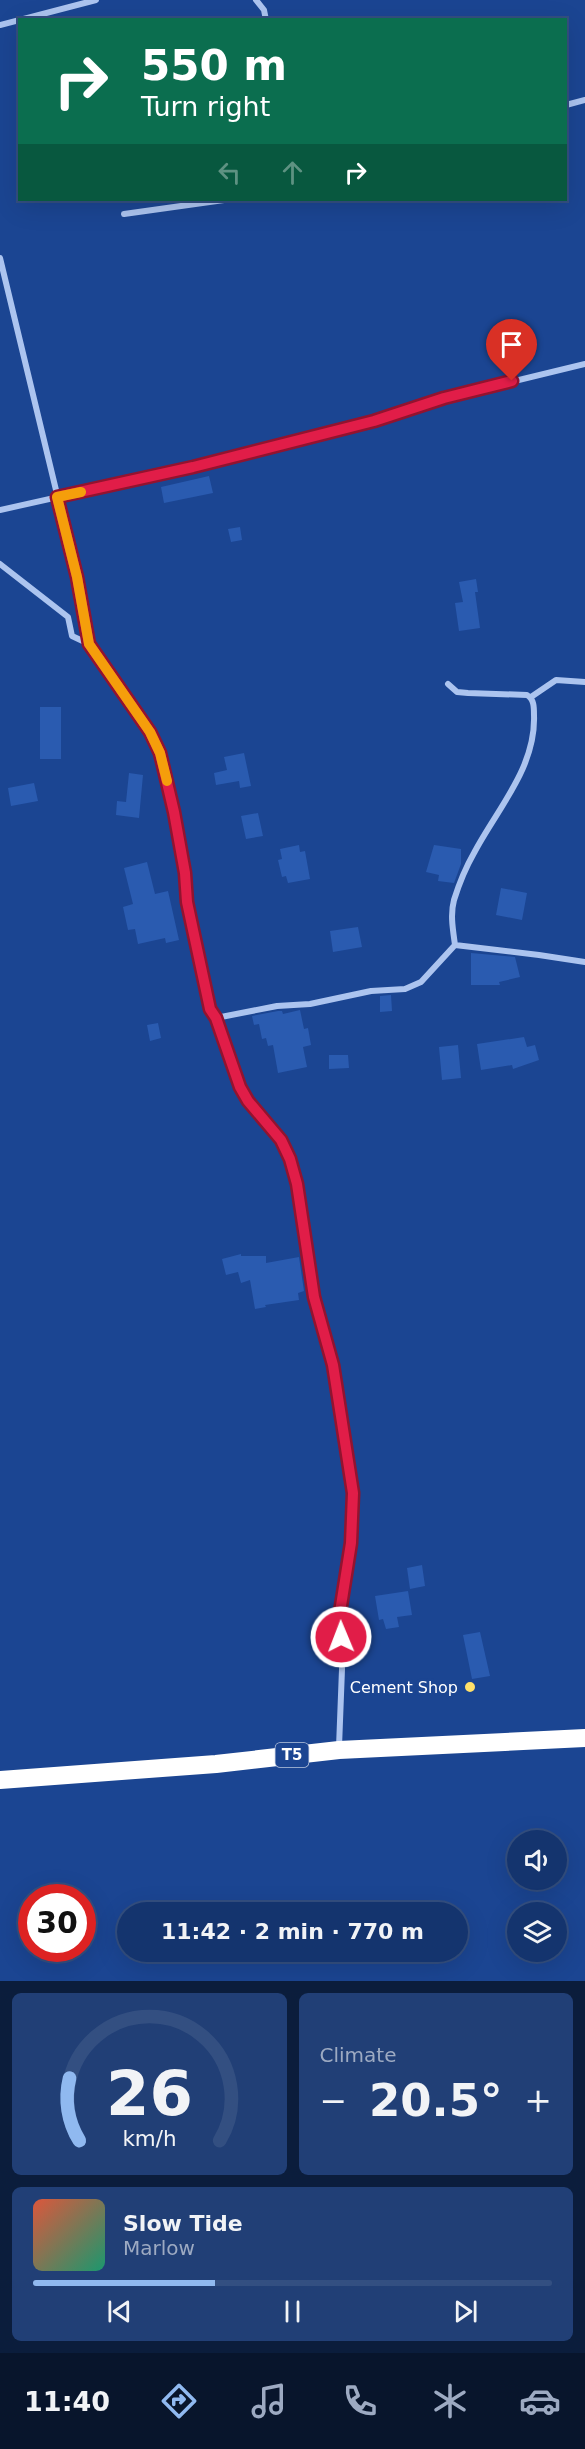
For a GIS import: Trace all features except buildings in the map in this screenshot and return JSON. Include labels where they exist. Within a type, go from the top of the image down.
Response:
[{"type":"highway","name":"T5","points":[[0,1780],[216,1764],[339,1750],[585,1738]]},
{"type":"street","points":[[27,18],[96,0]]},
{"type":"street","points":[[256,0],[264,10],[266,18]]},
{"type":"street","points":[[0,25],[18,20]]},
{"type":"street","points":[[567,105],[585,100]]},
{"type":"street","points":[[124,214],[217,201]]},
{"type":"street","points":[[0,258],[77,577],[89,644],[150,732],[160,753],[182,850],[187,902],[201,978],[210,1009],[216,1018],[240,1087],[248,1101],[281,1140],[290,1159],[297,1184],[314,1297],[333,1365],[350,1469],[353,1519],[340,1612],[342,1669],[339,1750]]},
{"type":"street","points":[[0,510],[193,467],[374,421],[444,398],[585,364]]},
{"type":"street","points":[[0,564],[68,617],[72,636],[89,644]]},
{"type":"street","points":[[531,697],[556,680],[585,682]]},
{"type":"street","points":[[448,684],[457,692],[531,697]]},
{"type":"street","points":[[455,945],[451,918],[454,899],[473,853],[505,803],[532,744],[534,718],[531,697]]},
{"type":"street","points":[[216,1018],[277,1006],[310,1004],[371,991],[405,989],[421,982],[455,945]]},
{"type":"street","points":[[455,945],[585,962]]},
{"type":"slow traffic","points":[[81,492],[57,497],[77,577],[89,644],[150,732],[160,753],[167,781]]},
{"type":"place","name":"Cement Shop","points":[[470,1687]]},
{"type":"route","points":[[341,1637],[340,1612],[351,1543],[353,1493],[333,1365],[314,1297],[297,1184],[290,1159],[281,1140],[248,1101],[240,1087],[216,1018],[210,1009],[201,978],[187,902],[182,850],[160,753],[150,732],[89,644],[77,577],[57,497],[193,467],[374,421],[444,398],[512,381]]}]
